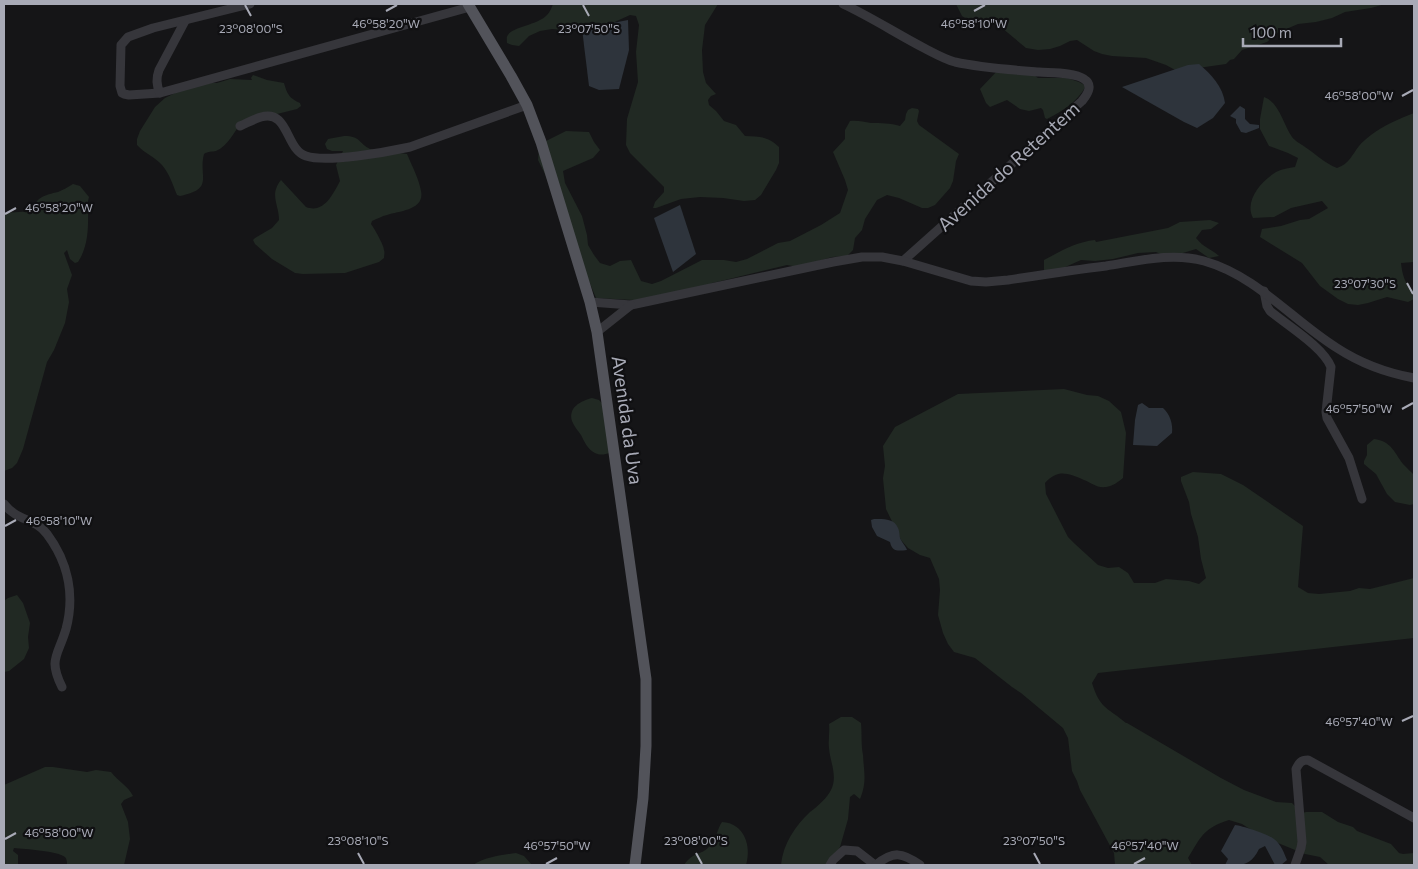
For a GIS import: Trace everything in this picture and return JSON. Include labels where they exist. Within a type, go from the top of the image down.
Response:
[{"type":"main road","name":"Avenida da Uva","points":[[469,5],[527,105],[541,142],[590,302],[597,332],[646,679],[646,746],[643,798],[635,865]]},
{"type":"street","points":[[250,4],[153,28],[128,37],[121,45],[120,86],[122,92],[129,95],[160,93],[469,5]]},
{"type":"street","name":"Avenida do Retentem","points":[[844,4],[912,42],[949,60],[1007,69],[1065,74],[1085,79],[1089,83],[1090,89],[1082,101],[903,261]]},
{"type":"street","points":[[160,93],[157,77],[185,21]]},
{"type":"street","points":[[240,126],[262,116],[277,118],[299,153],[313,158],[330,158],[410,148],[527,105]]},
{"type":"street","points":[[590,302],[631,306],[862,257],[882,257],[903,261],[971,280],[986,282],[1145,259],[1184,257],[1222,267],[1264,291],[1336,348],[1376,368],[1414,378]]},
{"type":"street","points":[[1264,291],[1270,311],[1317,348],[1329,362],[1331,367],[1327,418],[1349,458],[1362,499]]},
{"type":"street","points":[[597,332],[631,306]]},
{"type":"street","points":[[4,504],[15,515],[40,526],[56,549],[69,578],[70,591],[66,628],[56,652],[54,664],[62,687]]},
{"type":"street","points":[[1295,865],[1302,842],[1296,769],[1298,764],[1304,760],[1308,760],[1414,818]]},
{"type":"street","points":[[830,865],[844,850],[858,851],[875,865],[893,854],[901,854],[920,865]]},
{"type":"shaded area","points":[[553,4],[718,4],[705,25],[702,50],[703,72],[706,83],[716,94],[708,100],[709,105],[724,121],[736,125],[745,136],[767,139],[779,147],[779,163],[761,195],[755,200],[744,201],[700,197],[681,199],[653,208],[655,202],[664,192],[664,187],[630,153],[626,145],[627,119],[638,82],[636,52],[639,25],[636,16],[630,15],[608,25],[580,31],[552,29],[540,31],[529,36],[519,46],[507,43],[507,37],[510,32],[543,18],[547,15]]},
{"type":"shaded area","points":[[956,4],[1385,4],[1345,12],[1316,22],[1298,24],[1277,33],[1267,42],[1242,50],[1234,59],[1226,64],[1177,71],[1146,58],[1102,54],[1077,40],[1050,49],[1026,48],[993,22],[971,22],[962,16]]},
{"type":"shaded area","points":[[628,20],[629,50],[619,89],[599,90],[589,86],[582,29]]},
{"type":"shaded area","points":[[1199,64],[1216,81],[1225,103],[1213,118],[1197,128],[1122,87],[1188,65]]},
{"type":"shaded area","points":[[998,70],[1030,72],[1038,78],[1067,78],[1086,86],[1069,106],[1047,119],[1041,108],[1029,111],[1020,109],[1007,100],[990,107],[986,103],[980,89]]},
{"type":"shaded area","points":[[253,75],[284,83],[289,95],[300,103],[301,106],[297,109],[241,123],[224,146],[216,151],[204,154],[203,181],[198,190],[180,196],[177,195],[169,175],[162,165],[137,145],[140,131],[155,107],[165,98],[181,90],[230,79],[252,80]]},
{"type":"shaded area","points":[[1264,97],[1274,104],[1293,138],[1324,161],[1337,168],[1347,162],[1362,143],[1376,131],[1414,113],[1414,262],[1401,263],[1406,283],[1414,291],[1414,299],[1408,302],[1387,297],[1358,305],[1348,304],[1320,286],[1302,263],[1260,237],[1262,229],[1309,219],[1328,208],[1322,201],[1291,208],[1274,217],[1253,218],[1251,212],[1252,198],[1260,186],[1276,172],[1295,167],[1298,158],[1269,146],[1260,129]]},
{"type":"shaded area","points":[[1240,106],[1245,109],[1245,119],[1250,124],[1259,125],[1259,128],[1246,133],[1241,132],[1236,119],[1230,116]]},
{"type":"shaded area","points":[[912,108],[919,111],[917,121],[919,125],[959,154],[950,188],[935,205],[922,208],[887,195],[877,200],[865,219],[862,230],[855,238],[853,250],[847,256],[832,257],[798,267],[787,265],[712,283],[702,289],[652,301],[596,298],[538,160],[539,149],[546,141],[566,131],[589,132],[600,150],[593,158],[563,171],[565,183],[582,216],[588,245],[600,263],[610,266],[620,261],[631,260],[641,281],[652,284],[702,260],[736,262],[747,259],[778,243],[790,241],[840,213],[848,190],[833,152],[845,139],[845,130],[850,121],[886,123],[900,126],[905,120],[908,110]]},
{"type":"shaded area","points":[[344,136],[354,137],[370,149],[407,154],[419,182],[421,197],[419,202],[410,209],[385,215],[372,221],[371,224],[384,248],[384,258],[379,262],[345,273],[295,273],[272,259],[253,240],[272,228],[279,220],[275,195],[277,185],[281,180],[306,207],[318,208],[327,202],[340,181],[336,165],[343,151],[332,151],[327,149],[325,144],[328,139]]},
{"type":"shaded area","points":[[73,184],[80,186],[89,197],[85,248],[78,262],[75,263],[70,259],[67,250],[64,253],[72,275],[67,289],[69,302],[65,323],[47,362],[23,449],[17,463],[12,468],[4,471],[4,213],[33,211],[34,206],[41,197],[58,192]]},
{"type":"shaded area","points":[[680,205],[696,254],[673,272],[654,218]]},
{"type":"shaded area","points":[[1210,220],[1219,223],[1211,229],[1202,230],[1196,238],[1219,256],[1209,258],[1196,249],[1183,253],[1163,255],[1156,252],[1138,253],[1113,259],[1081,260],[1054,272],[1044,271],[1044,260],[1081,243],[1095,240],[1096,242],[1168,228],[1180,222]]},
{"type":"shaded area","points":[[1064,389],[1098,396],[1109,401],[1121,412],[1126,433],[1123,478],[1115,484],[1099,487],[1087,481],[1063,474],[1054,476],[1045,483],[1046,494],[1068,537],[1098,565],[1108,568],[1119,567],[1128,573],[1134,583],[1155,583],[1166,579],[1199,584],[1206,578],[1189,502],[1181,481],[1181,477],[1193,472],[1221,474],[1243,485],[1303,526],[1298,587],[1308,593],[1319,594],[1350,591],[1359,588],[1370,589],[1414,578],[1414,638],[1098,673],[1092,683],[1101,703],[1126,723],[1221,778],[1244,790],[1276,802],[1292,803],[1302,813],[1322,812],[1338,822],[1353,827],[1357,831],[1391,844],[1399,853],[1414,853],[1414,865],[1329,865],[1320,857],[1305,854],[1273,841],[1242,824],[1229,820],[1214,826],[1200,838],[1188,858],[1192,865],[1115,865],[1114,853],[1080,790],[1072,771],[1068,738],[1063,728],[975,658],[954,652],[948,644],[938,615],[939,579],[930,558],[908,548],[901,540],[886,509],[883,478],[885,466],[883,446],[895,427],[958,394]]},
{"type":"shaded area","points":[[592,398],[599,400],[607,409],[610,453],[599,454],[590,450],[572,421],[572,412],[576,405]]},
{"type":"shaded area","points":[[1142,403],[1149,408],[1163,408],[1168,413],[1172,433],[1157,446],[1133,445],[1138,405]]},
{"type":"shaded area","points":[[1374,439],[1388,445],[1414,475],[1414,504],[1395,502],[1387,494],[1376,474],[1364,464],[1367,455],[1367,445]]},
{"type":"shaded area","points":[[871,520],[894,522],[898,528],[900,539],[907,550],[896,550],[892,548],[890,542],[877,536],[872,527]]},
{"type":"shaded area","points":[[17,595],[23,603],[30,623],[29,648],[24,659],[9,671],[4,672],[4,601]]},
{"type":"shaded area","points":[[841,717],[852,717],[861,723],[865,777],[860,799],[854,794],[850,797],[848,819],[840,847],[829,865],[781,865],[784,850],[795,829],[825,799],[831,790],[834,774],[829,748],[829,724]]},
{"type":"shaded area","points":[[45,767],[87,772],[96,770],[111,772],[128,789],[133,796],[124,800],[121,804],[128,822],[130,839],[124,865],[67,865],[66,858],[56,853],[14,848],[13,851],[18,855],[18,865],[4,865],[4,785]]},
{"type":"shaded area","points":[[722,822],[730,823],[741,831],[747,843],[748,858],[746,865],[684,865],[691,858],[706,850],[715,838]]},
{"type":"shaded area","points":[[1235,825],[1255,830],[1274,839],[1287,860],[1281,865],[1275,865],[1265,846],[1259,849],[1253,858],[1246,863],[1241,865],[1225,865],[1228,859],[1221,851]]},
{"type":"shaded area","points":[[516,853],[524,856],[532,865],[473,865],[488,858]]}]
